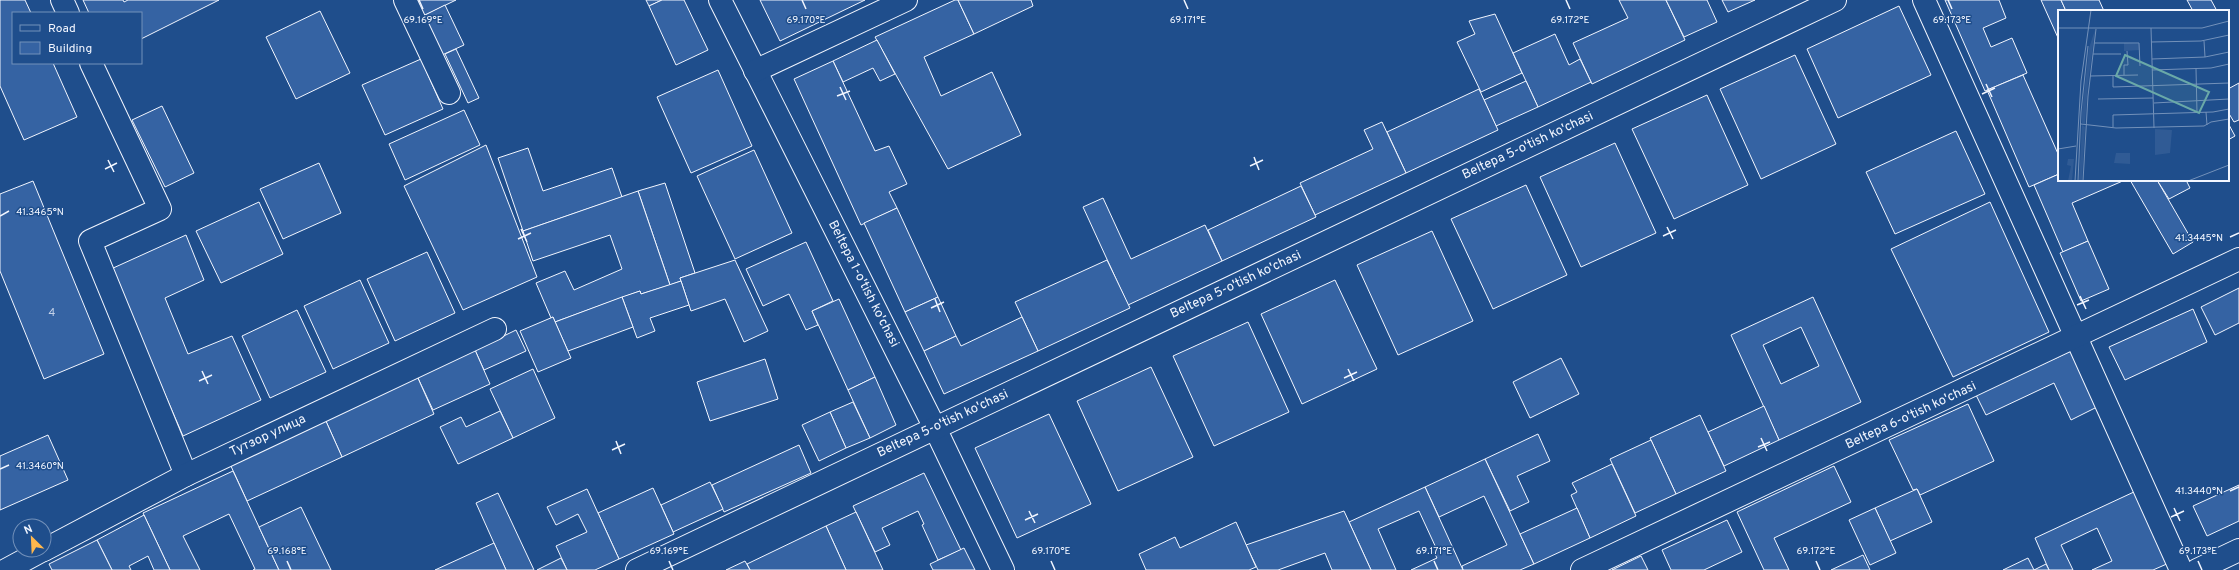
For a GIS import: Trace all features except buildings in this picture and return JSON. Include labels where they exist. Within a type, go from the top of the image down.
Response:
[{"type":"street","points":[[62,0],[68,12]]},
{"type":"street","points":[[406,0],[448,93]]},
{"type":"street","name":"Beltepa 1-o'tish ko'chasi","points":[[720,0],[935,428],[1003,570]]},
{"type":"street","points":[[755,71],[906,0]]},
{"type":"street","name":"Beltepa 5-o'tish ko'chasi","points":[[637,570],[1835,0]]},
{"type":"street","points":[[1924,0],[2075,339],[2181,570]]},
{"type":"street","points":[[91,64],[160,209],[90,240],[186,475]]},
{"type":"street","name":"Beltepa 6-o'tish ko'chasi","points":[[1582,570],[2075,339],[2239,259]]},
{"type":"street","name":"Тутзор улица","points":[[52,546],[186,475],[495,329]]},
{"type":"street","points":[[2197,570],[2239,550]]},
{"type":"street","name":"Тутзор улица","points":[[6,570],[29,558]]}]
